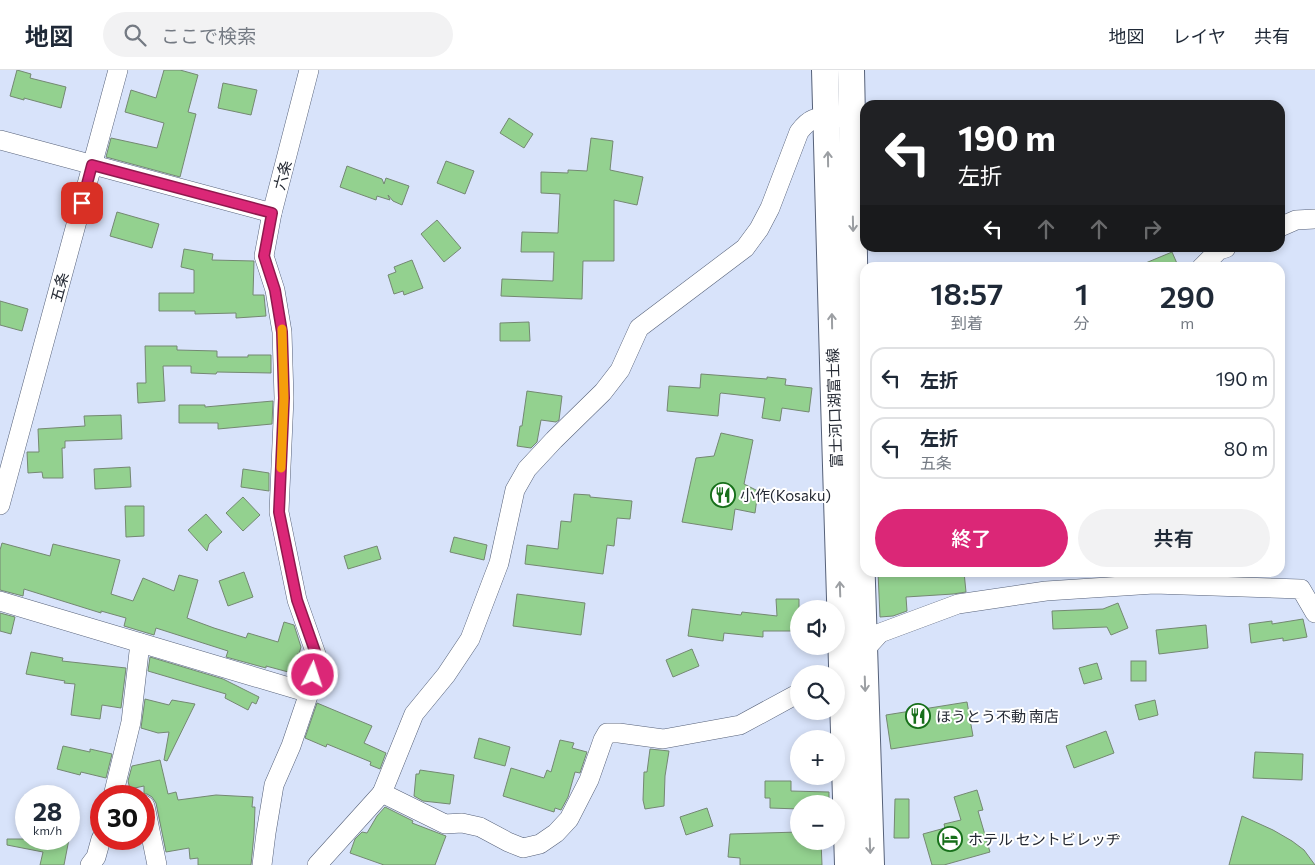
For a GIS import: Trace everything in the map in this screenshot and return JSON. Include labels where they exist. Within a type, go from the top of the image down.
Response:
[{"type":"main road","name":"富士河口湖富士線","points":[[826,70],[840,118],[860,361]]},
{"type":"main road","name":"富士河口湖富士線","points":[[839,665],[834,400],[840,118],[850,70]]},
{"type":"main road","name":"富士河口湖富士線","points":[[863,577],[871,865]]},
{"type":"main road","name":"富士河口湖富士線","points":[[841,720],[848,865]]},
{"type":"street","name":"五条","points":[[0,505],[118,70]]},
{"type":"street","name":"六条","points":[[262,865],[274,785],[291,746],[309,692],[317,657],[297,600],[279,512],[284,398],[282,332],[275,290],[264,256],[272,213],[309,70]]},
{"type":"street","points":[[317,865],[382,793],[414,714],[446,675],[470,639],[499,563],[515,490],[527,469],[603,392],[620,370],[639,328],[745,248],[759,229],[770,208],[799,132],[806,123],[816,118],[840,118]]},
{"type":"street","points":[[0,140],[272,213]]},
{"type":"street","points":[[1285,224],[1296,220],[1315,219]]},
{"type":"street","points":[[1207,262],[1217,252]]},
{"type":"street","points":[[845,667],[864,652],[880,633],[958,604],[1152,578],[1300,589],[1315,614]]},
{"type":"street","points":[[0,601],[309,692]]},
{"type":"street","points":[[116,785],[131,722],[140,643]]},
{"type":"street","points":[[382,793],[445,824],[462,823],[480,826],[523,848],[540,844],[556,833],[570,819],[589,780],[607,733],[663,739],[740,725],[790,698]]},
{"type":"street","points":[[90,865],[98,850]]},
{"type":"street","points":[[154,850],[157,865]]},
{"type":"building","points":[[17,70],[31,74],[30,78],[66,87],[61,108],[10,96]]},
{"type":"building","points":[[164,70],[180,70],[198,75],[188,112],[196,114],[180,177],[106,157],[111,138],[157,148],[164,123],[125,112],[131,90],[156,98]]},
{"type":"building","points":[[223,83],[257,90],[251,115],[218,108]]},
{"type":"building","points":[[509,118],[533,134],[524,148],[500,133]]},
{"type":"building","points":[[591,138],[613,141],[610,170],[643,177],[637,205],[614,200],[614,261],[583,261],[582,299],[501,296],[502,279],[553,281],[554,252],[521,252],[522,232],[558,233],[560,194],[541,193],[541,172],[568,173],[568,170],[587,171]]},
{"type":"building","points":[[446,161],[474,171],[465,194],[437,183]]},
{"type":"building","points":[[347,166],[382,179],[384,184],[386,178],[409,186],[402,205],[393,201],[388,195],[390,200],[377,196],[376,200],[340,187]]},
{"type":"building","points":[[117,212],[159,224],[152,248],[110,236]]},
{"type":"building","points":[[437,220],[461,248],[444,262],[421,234]]},
{"type":"building","points":[[184,249],[213,254],[212,260],[254,261],[253,295],[264,295],[266,316],[236,318],[236,313],[195,314],[195,311],[159,311],[159,293],[194,293],[194,270],[181,267]]},
{"type":"building","points":[[1172,252],[1176,262],[1148,262]]},
{"type":"building","points":[[412,260],[423,288],[404,295],[403,291],[394,294],[388,275],[396,272],[394,267]]},
{"type":"building","points":[[0,301],[28,309],[22,331],[0,325]]},
{"type":"building","points":[[529,322],[530,341],[500,341],[500,323]]},
{"type":"building","points":[[145,346],[177,346],[177,350],[217,351],[217,357],[271,355],[271,373],[191,373],[191,366],[163,366],[165,401],[138,403],[137,383],[146,383]]},
{"type":"building","points":[[701,374],[786,379],[785,385],[812,388],[809,412],[782,408],[780,421],[762,418],[765,398],[721,393],[718,416],[667,411],[669,386],[700,388]]},
{"type":"building","points":[[527,391],[562,396],[559,420],[556,422],[541,420],[537,442],[531,448],[517,446]]},
{"type":"building","points":[[273,401],[272,424],[218,429],[218,423],[179,423],[179,405],[205,405],[205,407]]},
{"type":"building","points":[[121,415],[122,439],[65,441],[65,448],[62,448],[63,478],[43,478],[42,472],[28,473],[27,452],[39,452],[38,429],[85,426],[84,416]]},
{"type":"building","points":[[721,433],[753,440],[744,484],[758,491],[755,513],[735,509],[732,530],[682,522],[696,458],[714,456]]},
{"type":"building","points":[[130,467],[131,487],[95,489],[94,469]]},
{"type":"building","points":[[243,469],[269,473],[269,491],[241,487]]},
{"type":"building","points":[[574,494],[632,501],[630,519],[617,518],[614,546],[607,545],[603,574],[525,564],[527,545],[558,549],[561,521],[571,522]]},
{"type":"building","points":[[243,497],[260,515],[243,531],[226,513]]},
{"type":"building","points":[[125,506],[144,506],[144,536],[126,537]]},
{"type":"building","points":[[206,514],[222,532],[209,544],[207,551],[188,530]]},
{"type":"building","points":[[454,537],[487,545],[484,560],[450,552]]},
{"type":"building","points":[[2,543],[50,556],[53,544],[120,560],[111,594],[133,601],[143,578],[174,591],[179,575],[198,580],[187,618],[246,638],[248,633],[278,642],[284,622],[294,625],[301,647],[292,673],[226,657],[228,651],[156,628],[154,635],[124,626],[126,618],[101,611],[101,613],[24,589],[23,596],[0,590],[0,550]]},
{"type":"building","points":[[377,546],[381,559],[348,569],[344,556]]},
{"type":"building","points":[[244,572],[253,597],[228,606],[219,581]]},
{"type":"building","points":[[878,577],[964,577],[966,592],[906,597],[907,611],[893,616],[880,617]]},
{"type":"building","points":[[517,594],[585,603],[581,635],[513,626]]},
{"type":"building","points":[[776,599],[799,599],[790,600],[790,631],[763,631],[763,637],[724,633],[723,641],[688,636],[692,609],[741,615],[742,612],[777,616]]},
{"type":"building","points":[[1118,603],[1128,628],[1111,635],[1107,627],[1053,629],[1052,611],[1103,609]]},
{"type":"building","points":[[0,613],[15,617],[11,634],[0,631]]},
{"type":"building","points":[[1303,619],[1307,637],[1283,641],[1283,638],[1251,643],[1249,624],[1272,621],[1272,624]]},
{"type":"building","points":[[1206,625],[1208,648],[1159,654],[1156,630]]},
{"type":"building","points":[[692,649],[699,666],[673,677],[666,660]]},
{"type":"building","points":[[31,652],[63,658],[62,661],[126,668],[121,708],[102,705],[100,719],[71,715],[75,684],[26,674]]},
{"type":"building","points":[[150,657],[223,679],[259,697],[256,704],[252,702],[248,710],[225,698],[226,694],[148,671]]},
{"type":"building","points":[[1131,661],[1146,661],[1146,681],[1131,681]]},
{"type":"building","points":[[1097,663],[1102,679],[1084,684],[1079,668]]},
{"type":"building","points":[[145,699],[169,705],[172,700],[195,704],[167,761],[164,760],[169,732],[158,733],[141,728]]},
{"type":"building","points":[[1155,700],[1158,715],[1139,720],[1135,705]]},
{"type":"building","points":[[967,702],[973,736],[891,749],[886,715]]},
{"type":"building","points":[[317,703],[372,726],[364,743],[386,753],[380,769],[370,765],[371,762],[327,744],[326,747],[305,738]]},
{"type":"building","points":[[1106,731],[1114,753],[1074,768],[1066,746]]},
{"type":"building","points":[[479,738],[510,747],[505,766],[474,758]]},
{"type":"building","points":[[560,740],[574,743],[572,748],[587,752],[580,773],[575,772],[568,797],[561,810],[555,808],[554,812],[503,796],[511,768],[544,778],[547,770],[551,772]]},
{"type":"building","points":[[63,746],[90,752],[90,749],[112,754],[106,778],[81,772],[80,775],[57,769]]},
{"type":"building","points":[[650,749],[669,751],[665,776],[664,806],[645,809],[643,800],[644,772],[647,772]]},
{"type":"building","points":[[1255,752],[1303,754],[1302,780],[1253,778]]},
{"type":"building","points":[[160,760],[168,794],[176,792],[178,800],[216,795],[253,797],[252,807],[255,807],[251,865],[198,865],[198,858],[190,859],[189,848],[166,852],[155,802],[155,785],[129,785],[128,781],[132,766]]},
{"type":"building","points":[[420,770],[454,775],[450,804],[423,801],[414,796],[416,774],[419,774]]},
{"type":"building","points":[[765,781],[790,781],[791,791],[829,792],[829,795],[790,795],[790,809],[770,808],[770,798],[765,798]]},
{"type":"building","points":[[977,790],[983,810],[978,811],[990,852],[944,865],[932,865],[923,834],[945,828],[944,824],[961,820],[954,797]]},
{"type":"building","points":[[895,799],[909,799],[909,838],[894,838]]},
{"type":"building","points":[[385,807],[413,821],[412,823],[446,836],[435,865],[384,865],[350,853],[355,839],[362,832],[367,833]]},
{"type":"building","points":[[707,808],[713,826],[686,835],[680,817]]},
{"type":"building","points":[[1242,816],[1292,841],[1304,850],[1315,865],[1229,865]]},
{"type":"building","points":[[790,832],[790,850],[821,850],[822,865],[740,865],[740,858],[728,857],[730,834]]},
{"type":"building","points":[[7,839],[15,839],[15,847],[7,845]]},
{"type":"building","points":[[33,850],[67,850],[64,865],[40,865],[43,852]]},
{"type":"slow traffic","points":[[281,468],[284,398],[282,329]]},
{"type":"place","name":"小作(Kosaku)","points":[[723,495]]},
{"type":"place","name":"ほうとう不動 南店","points":[[918,716]]},
{"type":"place","name":"ホテル セントビレッヂ","points":[[950,839]]},
{"type":"route","points":[[82,203],[92,165],[272,213],[264,256],[275,290],[282,332],[284,398],[279,512],[297,600],[317,657],[313,675]]}]
